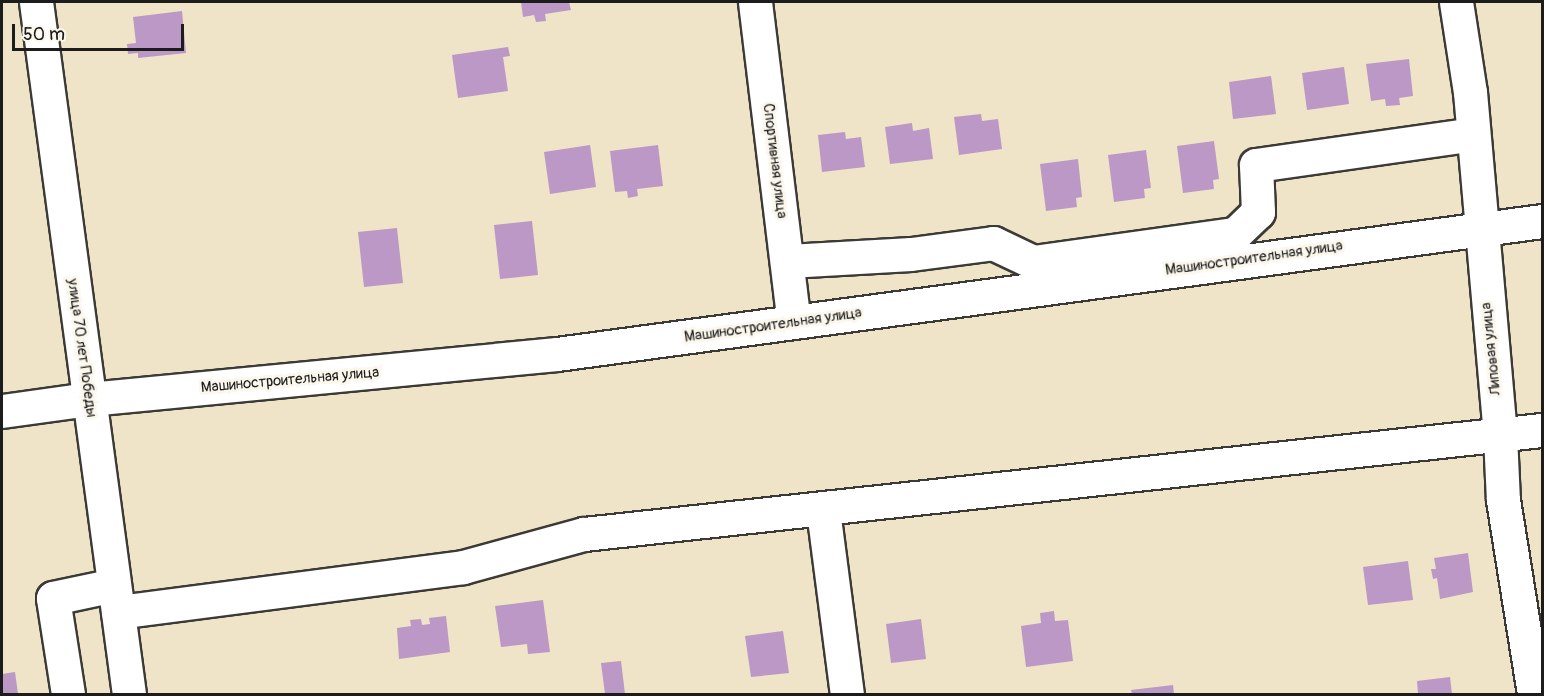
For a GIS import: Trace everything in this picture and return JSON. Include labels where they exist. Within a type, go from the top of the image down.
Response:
[{"type":"street","name":"улица 70 лет Победы","points":[[36,2],[129,694]]},
{"type":"street","name":"Спортивная улица","points":[[755,2],[794,322]]},
{"type":"street","name":"Липовая улица","points":[[1456,2],[1473,134],[1500,435],[1503,500],[1534,694]]},
{"type":"street","points":[[788,261],[911,254],[993,243],[1033,262],[1235,234],[1258,212],[1256,165],[1473,134]]},
{"type":"street","name":"Машиностроительная улица","points":[[2,411],[89,399],[557,354],[1480,227],[1542,221]]},
{"type":"street","points":[[68,694],[53,598],[116,599],[463,567],[584,534],[823,510],[1542,430]]},
{"type":"street","points":[[823,510],[847,694]]},
{"type":"building","points":[[521,2],[569,2],[571,10],[545,14],[546,21],[536,22],[534,15],[523,17]]},
{"type":"building","points":[[182,11],[186,53],[138,58],[138,53],[128,54],[127,44],[136,43],[133,17]]},
{"type":"building","points":[[508,47],[510,56],[503,57],[508,91],[458,98],[452,55]]},
{"type":"building","points":[[1409,59],[1413,96],[1399,98],[1400,105],[1386,106],[1385,99],[1371,101],[1366,64]]},
{"type":"building","points":[[1344,67],[1349,104],[1307,110],[1302,73]]},
{"type":"building","points":[[1271,76],[1276,114],[1233,119],[1229,82]]},
{"type":"building","points":[[981,114],[982,121],[998,119],[1002,149],[959,155],[954,117]]},
{"type":"building","points":[[912,123],[913,131],[929,128],[933,159],[890,164],[885,127]]},
{"type":"building","points":[[845,132],[846,139],[861,137],[865,167],[822,172],[818,135]]},
{"type":"building","points":[[1214,141],[1219,179],[1213,180],[1214,189],[1183,193],[1177,146]]},
{"type":"building","points":[[590,145],[596,187],[550,194],[544,152]]},
{"type":"building","points":[[658,145],[663,186],[637,189],[638,196],[628,198],[627,191],[615,192],[610,151]]},
{"type":"building","points":[[1146,150],[1151,188],[1144,189],[1145,198],[1114,202],[1108,155]]},
{"type":"building","points":[[1078,159],[1082,197],[1076,198],[1077,207],[1046,211],[1040,164]]},
{"type":"building","points":[[532,221],[538,275],[500,279],[494,225]]},
{"type":"building","points":[[397,228],[403,283],[364,287],[358,232]]},
{"type":"building","points":[[1468,553],[1473,592],[1440,599],[1437,578],[1433,579],[1431,569],[1436,569],[1434,558]]},
{"type":"building","points":[[1408,561],[1413,600],[1368,605],[1363,567]]},
{"type":"building","points":[[543,600],[550,652],[528,654],[527,644],[501,647],[495,606]]},
{"type":"building","points":[[1054,611],[1055,621],[1068,620],[1073,661],[1026,667],[1021,626],[1041,623],[1040,613]]},
{"type":"building","points":[[446,616],[450,652],[399,659],[397,628],[411,626],[410,620],[421,619],[422,625],[430,624],[429,618]]},
{"type":"building","points":[[921,619],[926,659],[891,663],[886,624]]},
{"type":"building","points":[[783,631],[789,673],[751,677],[745,636]]},
{"type":"building","points":[[621,661],[625,694],[605,694],[601,663]]},
{"type":"building","points":[[15,672],[18,694],[2,694],[2,674]]},
{"type":"building","points":[[1450,677],[1452,694],[1418,694],[1417,681]]},
{"type":"building","points":[[1173,685],[1174,694],[1132,694],[1131,690]]}]
